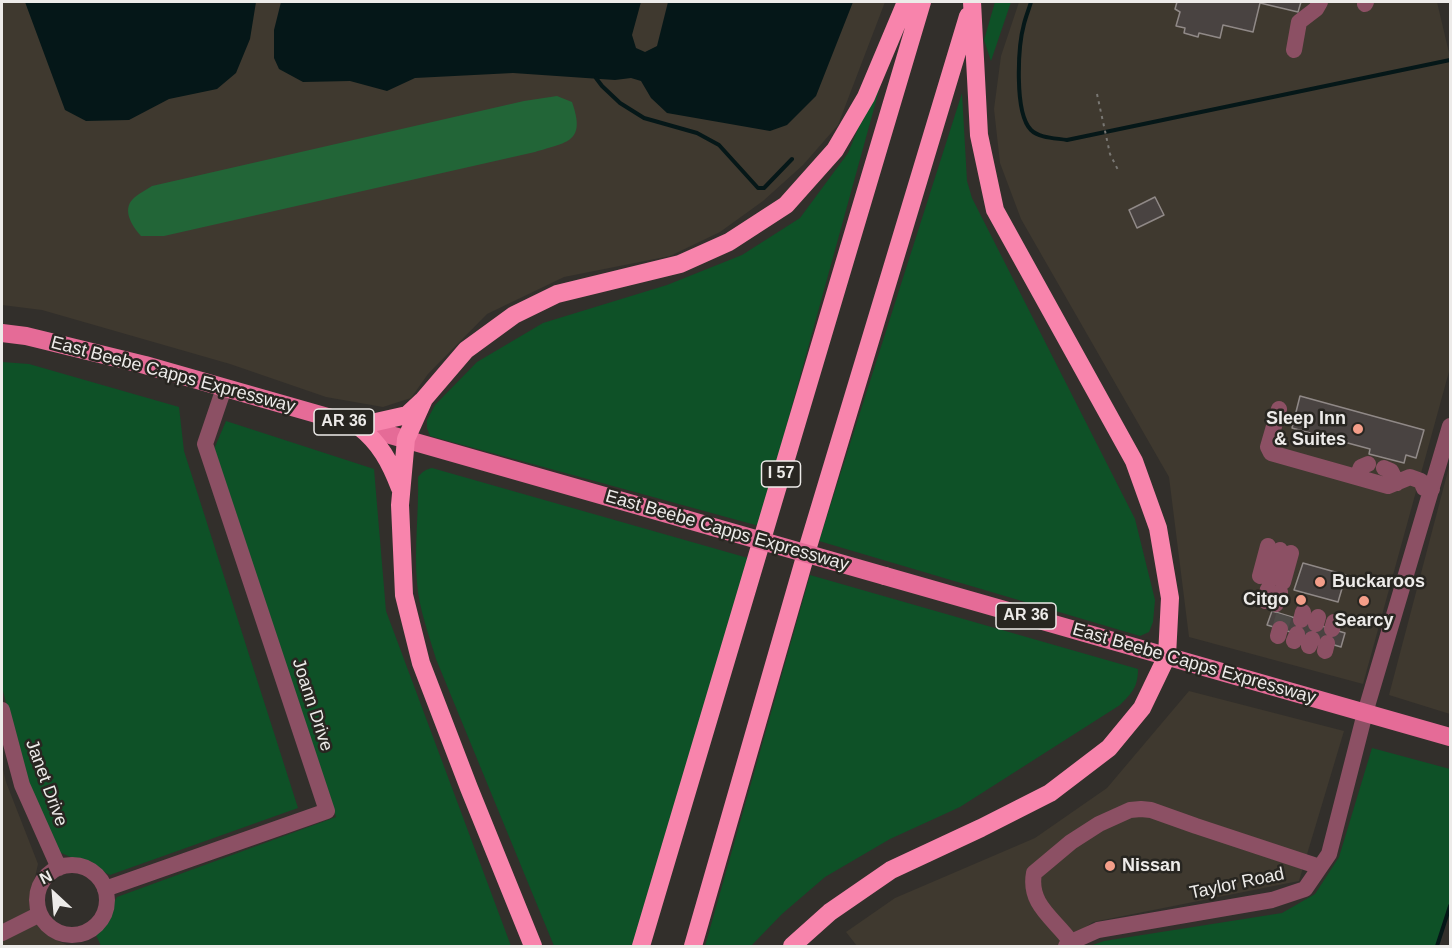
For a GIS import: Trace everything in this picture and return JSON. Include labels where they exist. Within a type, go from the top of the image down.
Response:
[{"type":"highway","points":[[358,426],[406,414],[424,399],[466,350],[514,315],[557,294],[680,264],[729,242],[786,205],[835,150],[866,98],[906,2]]},
{"type":"highway","name":"I 57","points":[[641,946],[922,2]]},
{"type":"highway","points":[[792,946],[831,912],[891,870],[1050,793],[1109,748],[1142,708],[1167,656],[1170,598],[1158,528],[1134,461],[996,210],[979,135],[972,2]]},
{"type":"highway","name":"I 57","points":[[693,946],[807,550],[972,2]]},
{"type":"highway","points":[[424,399],[406,439],[400,505],[404,595],[421,663],[533,946]]},
{"type":"highway","points":[[358,426],[371,436],[389,460],[401,490]]},
{"type":"main road","name":"East Beebe Capps Expressway","points":[[2,333],[26,336],[145,365],[1450,737]]},
{"type":"street","points":[[1294,50],[1299,22],[1316,9],[1320,2]]},
{"type":"street","name":"Joann Drive","points":[[105,889],[327,811],[205,444],[224,388]]},
{"type":"street","points":[[1279,409],[1268,447],[1271,453],[1388,486],[1410,477],[1421,481],[1428,489]]},
{"type":"street","name":"Taylor Road","points":[[1068,944],[1098,930],[1272,900],[1305,889],[1329,854],[1365,713],[1428,489],[1450,426]]},
{"type":"street","points":[[1357,477],[1360,467],[1376,466],[1391,471],[1399,482]]},
{"type":"street","points":[[1280,550],[1292,615],[1280,550]]},
{"type":"street","name":"Janet Drive","points":[[2,711],[22,785],[59,868]]},
{"type":"street","points":[[1068,944],[1065,934],[1039,905],[1032,884],[1034,873],[1071,842],[1099,824],[1130,810],[1151,810],[1320,867]]},
{"type":"street","points":[[78,866],[89,870],[97,876],[105,889],[106,907],[89,939],[63,934],[52,929],[43,920],[38,909],[37,897],[40,886],[47,876],[59,868],[78,866]]},
{"type":"street","points":[[2,933],[40,914]]},
{"type":"path","points":[[1097,94],[1110,154],[1119,172]]},
{"type":"shaded area","points":[[2,2],[885,2],[838,125],[803,165],[763,201],[720,232],[670,256],[564,277],[487,314],[428,374],[411,398],[383,407],[326,397],[230,364],[42,310],[2,305]]},
{"type":"shaded area","points":[[25,2],[256,2],[250,39],[236,73],[217,89],[169,99],[129,120],[86,121],[65,110]]},
{"type":"shaded area","points":[[281,2],[641,2],[632,35],[636,48],[645,52],[657,46],[668,2],[853,2],[816,96],[787,125],[770,131],[667,113],[651,98],[641,81],[631,78],[615,80],[513,73],[415,78],[387,91],[350,81],[303,82],[279,69],[274,58],[274,30]]},
{"type":"shaded area","points":[[1019,2],[1437,2],[1450,57],[1450,368],[1363,684],[1189,637],[1169,477],[1021,219],[1000,163],[994,109],[1001,56]]},
{"type":"shaded area","points":[[1450,463],[1450,714],[1389,695]]},
{"type":"shaded area","points":[[1189,691],[1344,731],[1299,881],[1093,922],[1058,946],[857,946],[846,932],[895,898],[1035,838],[1107,788]]},
{"type":"shaded area","points":[[2,765],[6,782],[38,864],[30,899],[36,920],[48,936],[69,946],[2,946]]},
{"type":"green space","points":[[995,2],[1011,2],[991,61],[984,40]]},
{"type":"green space","points":[[889,54],[759,526],[430,436],[427,420],[435,405],[477,362],[543,323],[667,285],[742,255],[800,218],[848,153]]},
{"type":"green space","points":[[962,93],[967,181],[972,198],[1135,519],[1155,600],[1153,622],[1149,632],[1140,636],[819,541]]},
{"type":"green space","points":[[557,96],[572,102],[577,125],[571,138],[557,146],[164,236],[141,236],[129,216],[131,201],[152,186],[524,101]]},
{"type":"green space","points":[[2,362],[29,364],[179,407],[184,451],[298,808],[110,875],[57,851],[26,781],[2,687]]},
{"type":"green space","points":[[226,421],[374,469],[386,611],[511,946],[101,946],[96,935],[117,897],[336,817],[214,449]]},
{"type":"green space","points":[[432,468],[748,558],[633,946],[554,946],[436,659],[422,612],[416,570],[418,477],[424,471]]},
{"type":"green space","points":[[810,575],[1138,669],[1137,681],[1131,693],[1120,705],[960,807],[890,839],[825,877],[782,914],[751,946],[705,946]]},
{"type":"green space","points":[[1372,748],[1450,769],[1450,901],[1436,946],[1090,946],[1104,941],[1282,913],[1315,894],[1339,857]]},
{"type":"building","points":[[1177,2],[1301,2],[1298,12],[1260,3],[1253,32],[1223,25],[1220,38],[1199,33],[1198,37],[1184,33],[1185,28],[1176,26],[1180,12],[1175,9]]},
{"type":"building","points":[[1155,197],[1164,215],[1137,228],[1129,210]]},
{"type":"building","name":"Sleep Inn & Suites","points":[[1300,396],[1424,430],[1416,458],[1406,455],[1404,463],[1369,454],[1370,449],[1292,428]]},
{"type":"building","name":"Buckaroos","points":[[1303,563],[1346,575],[1338,602],[1294,590]]},
{"type":"building","points":[[1272,611],[1345,633],[1341,647],[1267,625]]},
{"type":"waterway","points":[[1031,2],[1020,47],[1019,79],[1022,109],[1031,130],[1038,135],[1052,138],[1067,140],[1450,60]]},
{"type":"waterway","points":[[596,78],[620,103],[644,118],[697,133],[719,145],[758,188],[764,188],[792,159]]},
{"type":"waterway","points":[[1437,946],[1450,906]]},
{"type":"tunnel","points":[[1280,629],[1284,615]]},
{"type":"place","name":"Sleep Inn & Suites","points":[[1358,429]]},
{"type":"place","name":"Buckaroos","points":[[1320,582]]},
{"type":"place","name":"Citgo","points":[[1301,600]]},
{"type":"place","name":"Searcy","points":[[1364,601]]},
{"type":"place","name":"Nissan","points":[[1110,866]]}]
